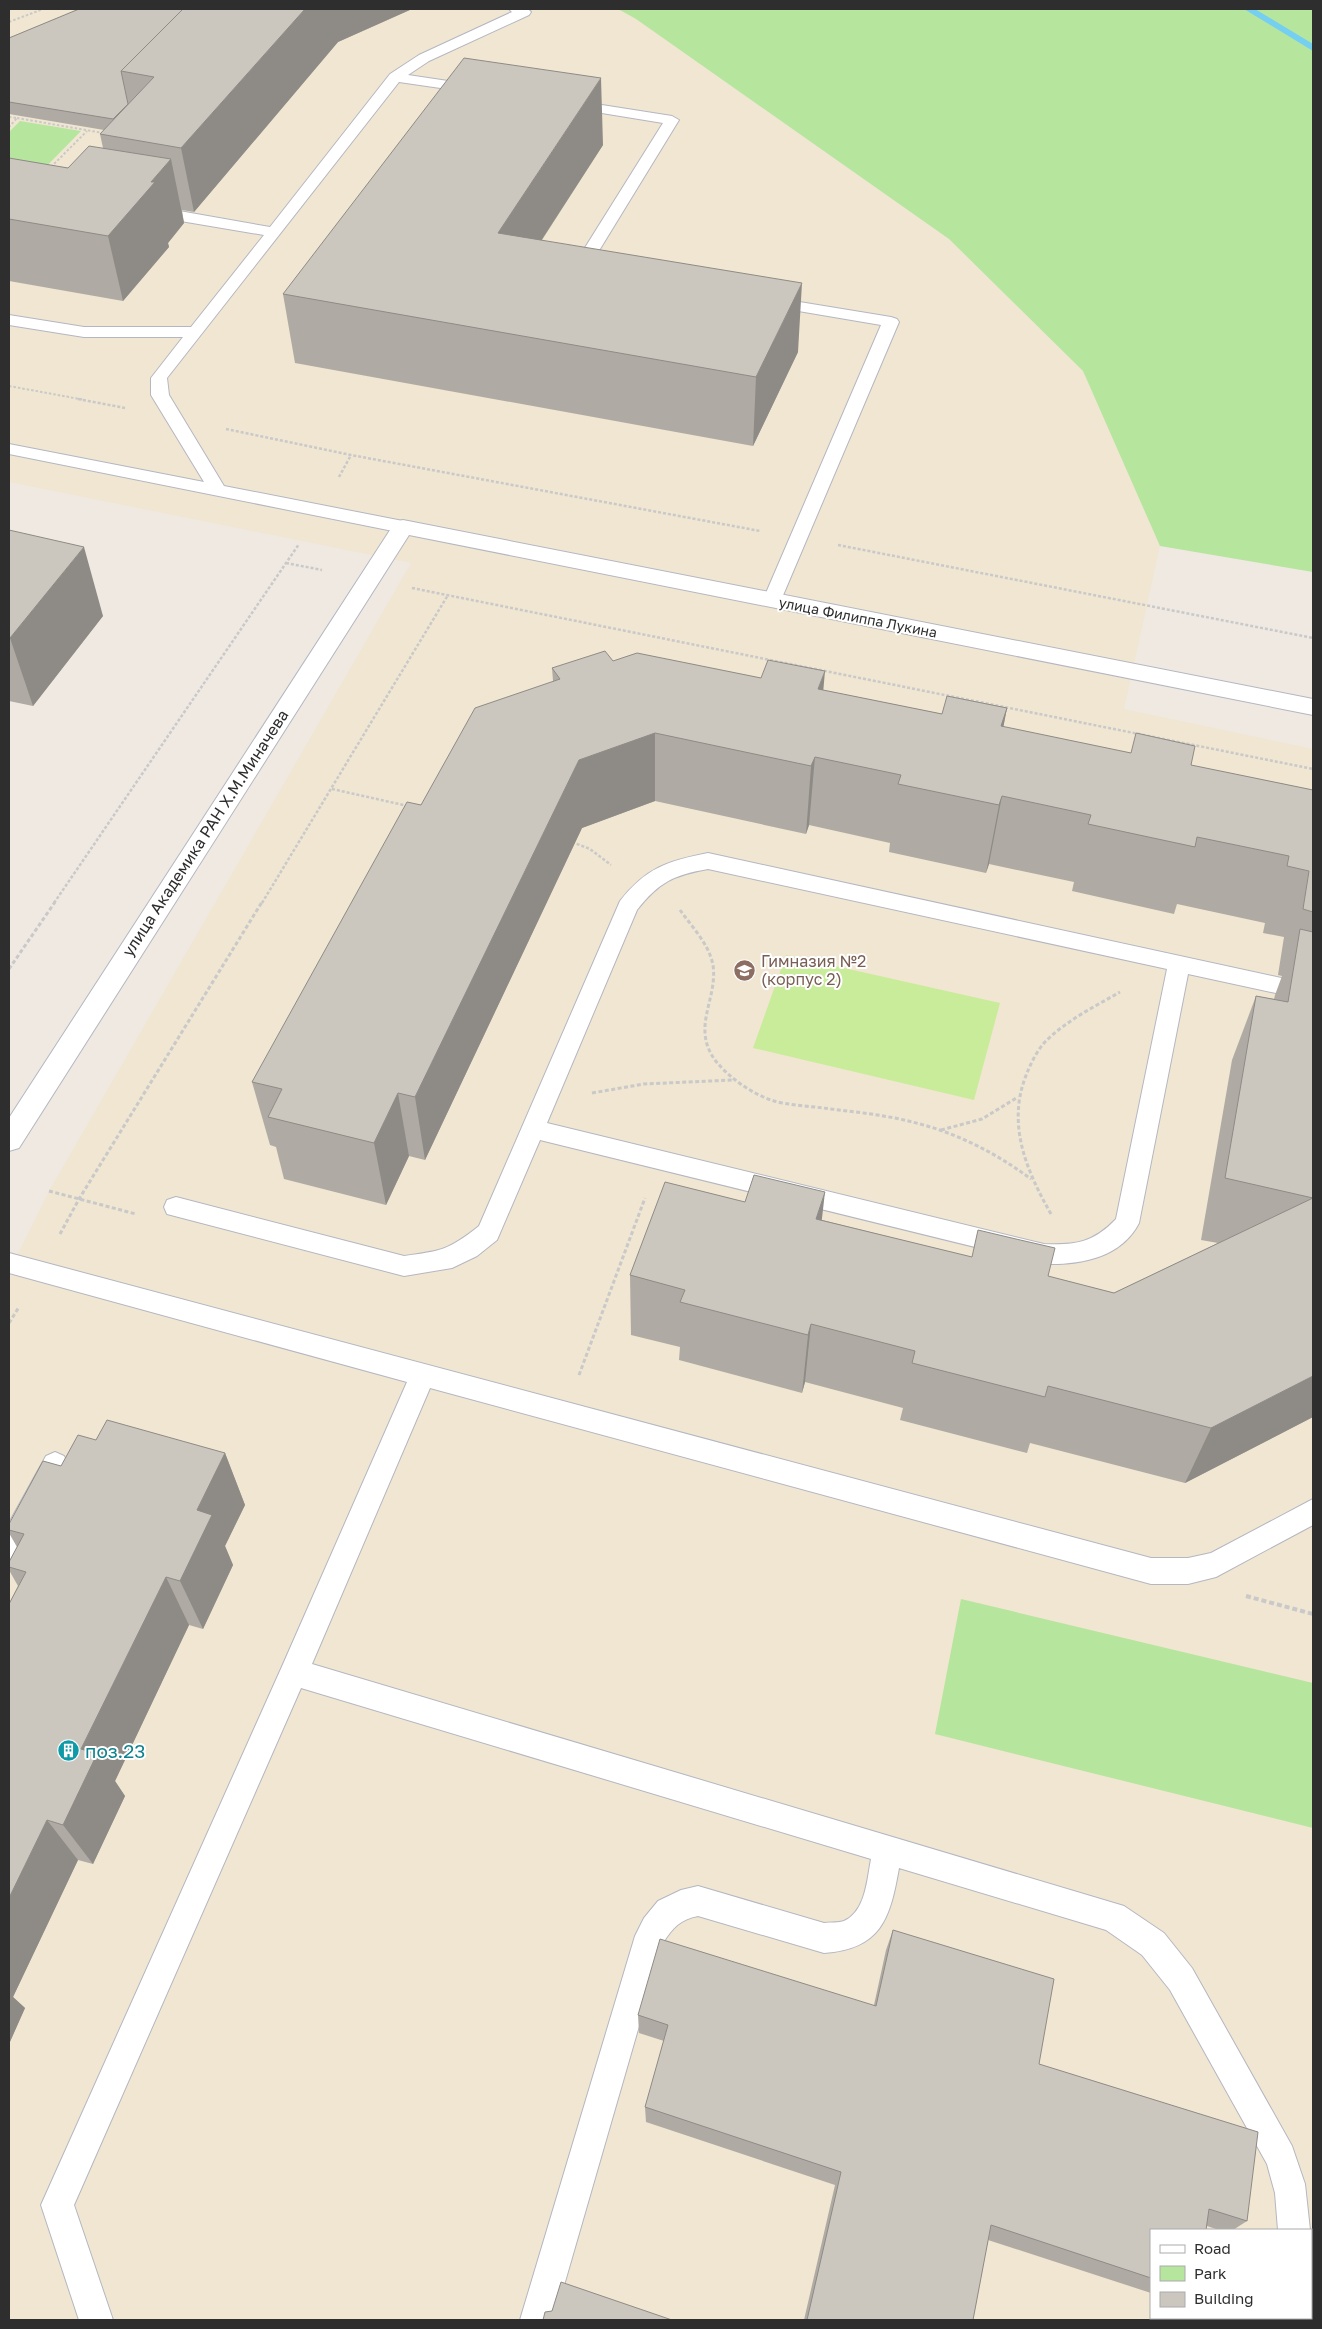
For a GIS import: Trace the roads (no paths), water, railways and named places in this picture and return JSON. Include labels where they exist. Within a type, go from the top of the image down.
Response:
[{"type":"street","name":"улица Филиппа Лукина","points":[[402,527],[1313,707]]},
{"type":"street","name":"улица Академика РАН Х.М.Миначева","points":[[9,1140],[402,527]]},
{"type":"lane","points":[[217,489],[160,395],[159,378],[395,77],[424,58],[523,10]]},
{"type":"lane","points":[[395,77],[490,92]]},
{"type":"lane","points":[[557,102],[672,120],[580,270],[599,274]]},
{"type":"lane","points":[[132,208],[274,232]]},
{"type":"lane","points":[[755,300],[892,322],[772,600]]},
{"type":"lane","points":[[9,320],[84,332],[196,332]]},
{"type":"lane","points":[[9,449],[402,527]]},
{"type":"lane","points":[[176,1207],[404,1266],[443,1261],[468,1250],[488,1233],[628,906],[649,882],[680,866],[708,862],[1313,993]]},
{"type":"lane","points":[[532,1129],[1044,1254],[1078,1254],[1100,1247],[1115,1237],[1127,1223],[1177,963]]},
{"type":"lane","points":[[9,1263],[1151,1571],[1188,1571],[1216,1564],[1313,1511]]},
{"type":"lane","points":[[96,2320],[57,2206],[294,1672],[423,1375]]},
{"type":"lane","points":[[9,1549],[55,1464]]},
{"type":"lane","points":[[294,1672],[1113,1918],[1135,1930],[1153,1944],[1181,1979],[1274,2142],[1290,2181],[1294,2204],[1294,2229]]},
{"type":"lane","points":[[537,2320],[650,1936],[658,1922],[668,1911],[682,1903],[698,1901],[824,1938],[840,1939],[854,1935],[864,1926],[873,1913],[888,1850]]},
{"type":"waterway","points":[[1249,9],[1313,48]]},
{"type":"place","name":"Гимназия №2 (корпус 2)","points":[[745,970]]},
{"type":"place","name":"поз.23","points":[[69,1750]]}]
